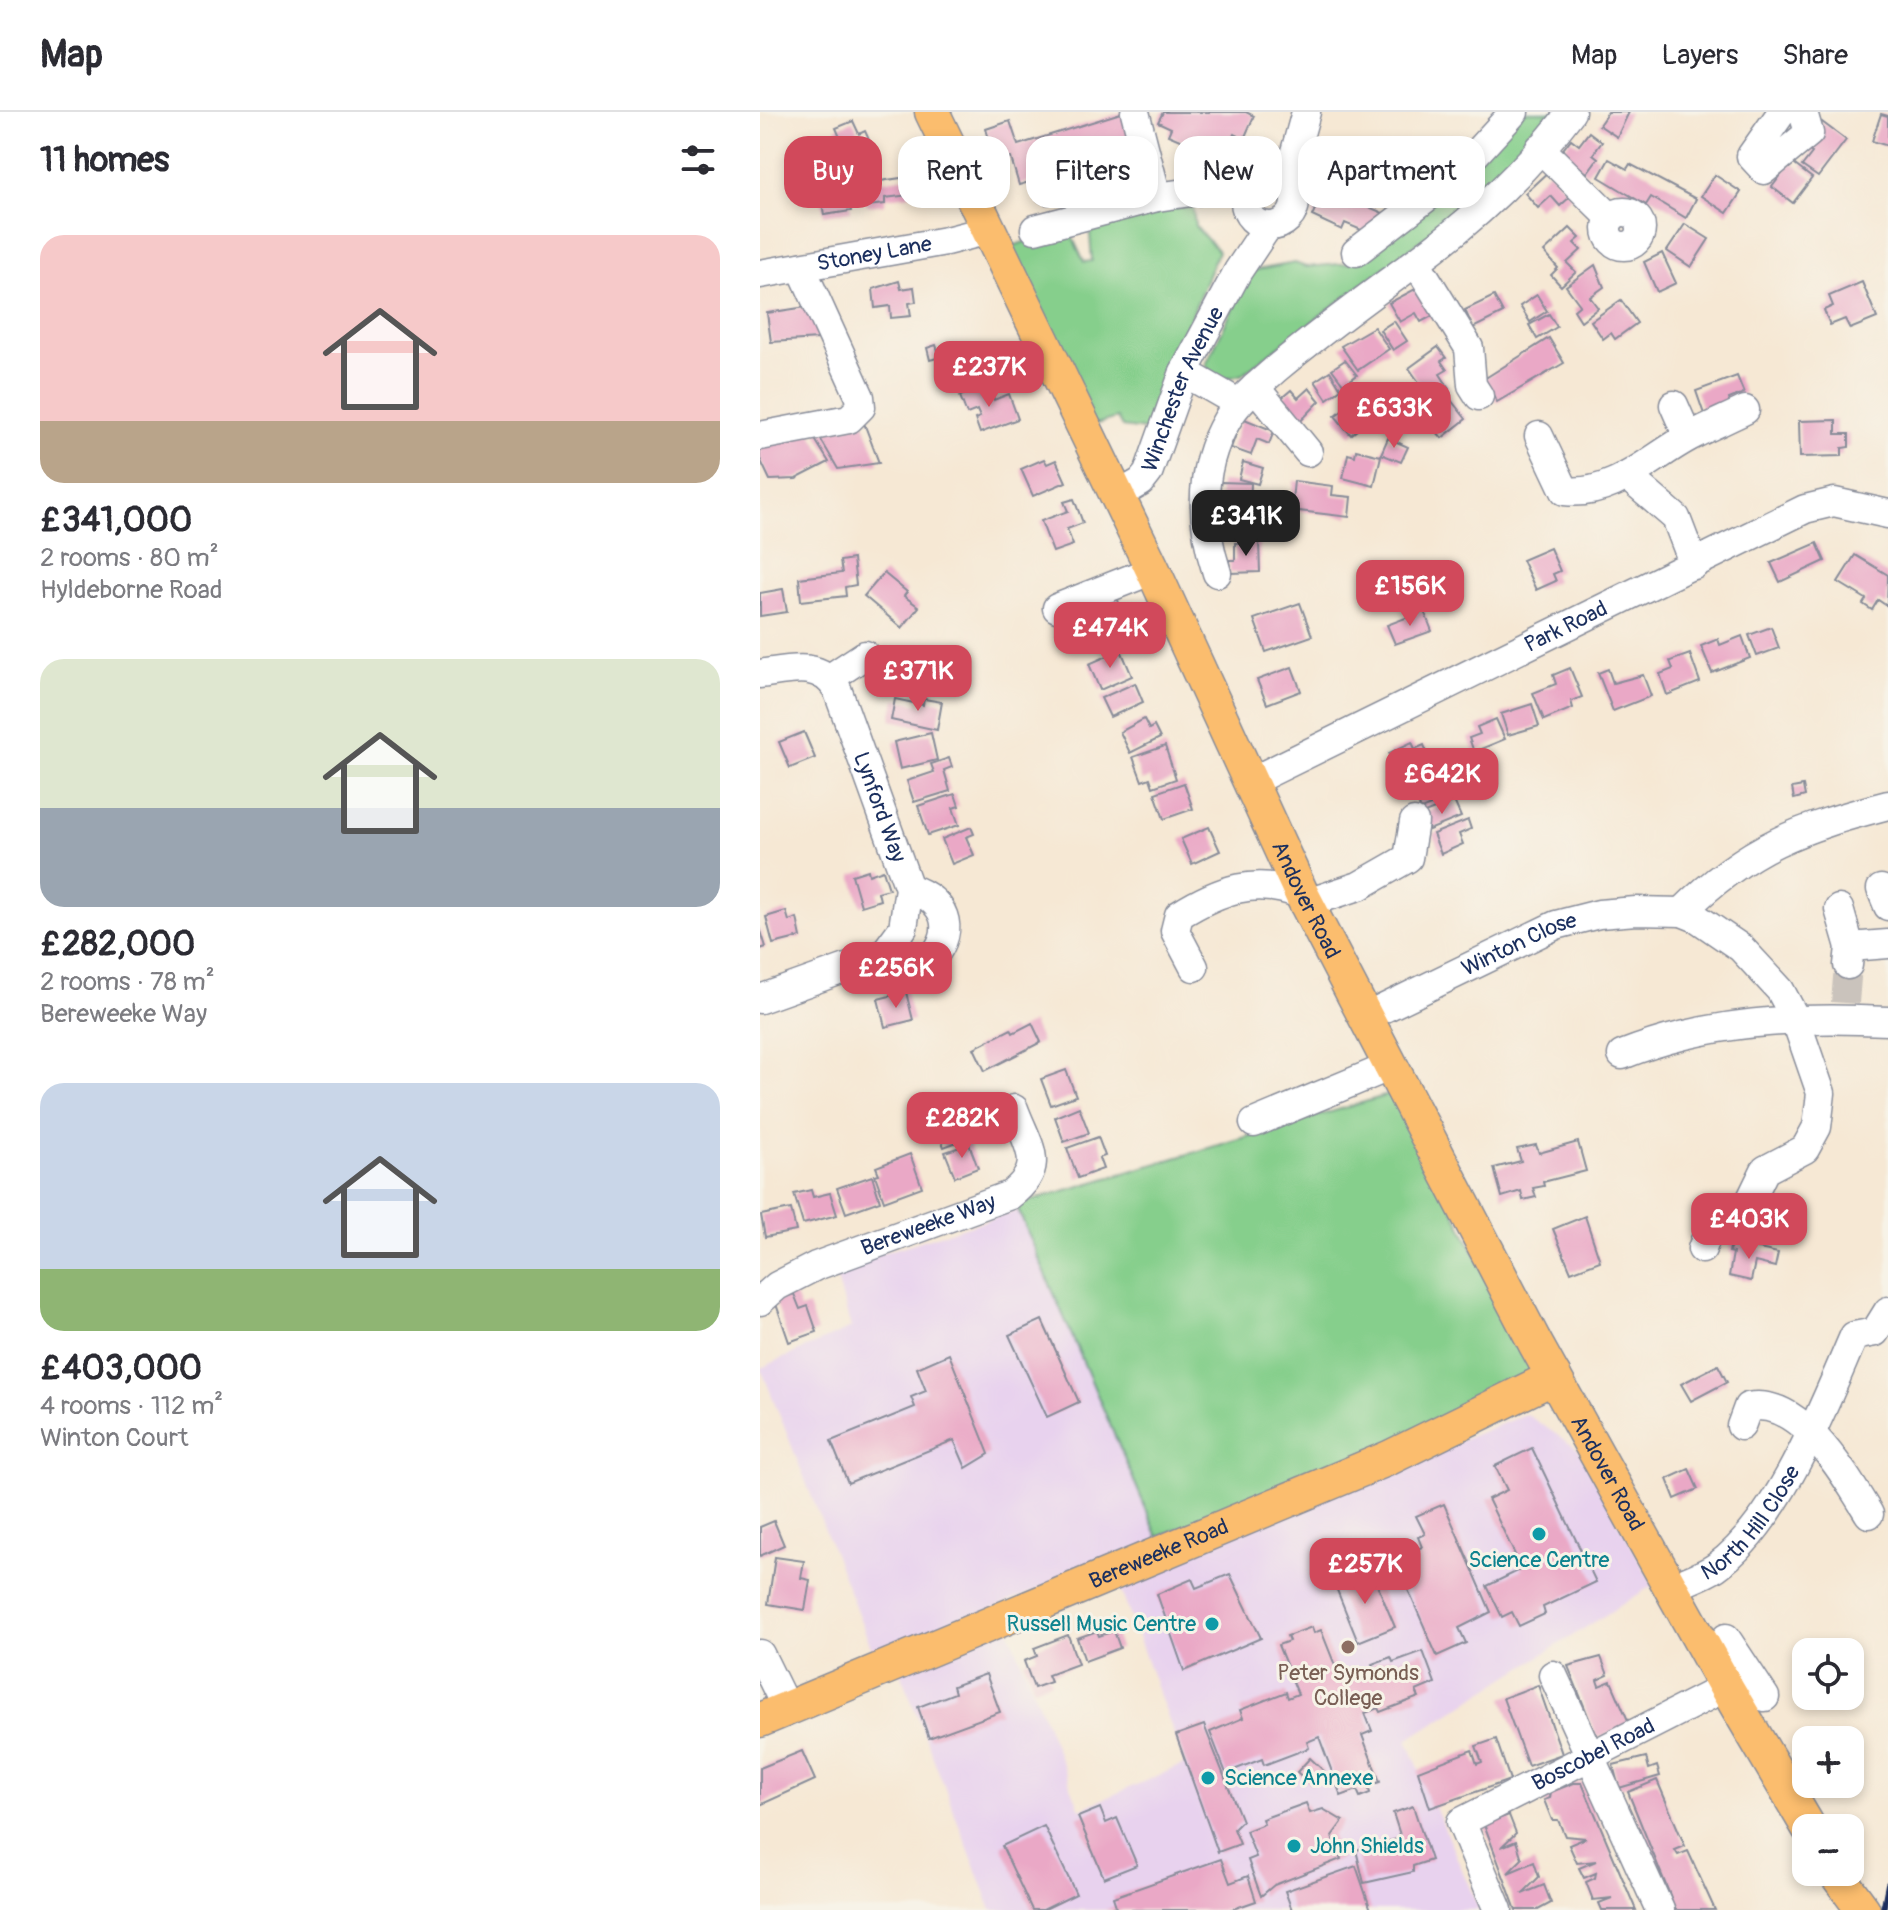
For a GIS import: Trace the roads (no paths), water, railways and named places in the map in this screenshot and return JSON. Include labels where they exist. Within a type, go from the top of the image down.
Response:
[{"type":"main road","name":"Andover Road","points":[[932,112],[1153,570],[1305,899],[1554,1377],[1671,1588],[1727,1662],[1802,1814]]},
{"type":"main road","name":"Bereweeke Road","points":[[773,1714],[1376,1464],[1554,1377]]},
{"type":"street","points":[[1135,112],[1141,136]]},
{"type":"street","points":[[1356,252],[1456,175],[1514,112]]},
{"type":"street","points":[[1217,573],[1205,537],[1204,493],[1216,445],[1246,395],[1330,323],[1416,262],[1511,181],[1571,112]]},
{"type":"street","points":[[1782,112],[1751,156],[1764,170],[1809,133],[1803,112]]},
{"type":"street","name":"Winchester Avenue","points":[[1282,164],[1314,115]]},
{"type":"street","points":[[1540,148],[1611,218],[1625,212],[1638,219],[1640,235],[1628,257]]},
{"type":"street","points":[[1035,229],[1106,208]]},
{"type":"street","name":"Winchester Avenue","points":[[1117,496],[1141,482],[1148,473],[1184,372],[1238,271],[1257,208]]},
{"type":"street","name":"Stoney Lane","points":[[760,274],[946,241],[989,230]]},
{"type":"street","points":[[1416,262],[1469,348],[1472,385],[1479,396]]},
{"type":"street","points":[[760,436],[849,419],[861,407],[860,397],[801,267]]},
{"type":"street","points":[[1184,372],[1246,395],[1308,452]]},
{"type":"street","points":[[1674,405],[1688,437]]},
{"type":"street","points":[[1539,436],[1565,491],[1582,493],[1627,476],[1688,437],[1745,410]]},
{"type":"street","points":[[1627,476],[1676,518],[1694,565]]},
{"type":"street","name":"Park Road","points":[[1250,782],[1805,509],[1834,502],[1886,507]]},
{"type":"street","points":[[1057,608],[1153,570]]},
{"type":"street","points":[[760,674],[805,668],[830,678],[865,655]]},
{"type":"street","name":"Lynford Way","points":[[760,999],[883,955],[903,928],[909,888],[837,689],[830,678]]},
{"type":"street","points":[[1702,1249],[1711,1224],[1748,1205],[1765,1170],[1805,1149],[1817,1127],[1821,1093],[1795,1018],[1780,990],[1741,948],[1697,918],[1682,912],[1715,878],[1745,857],[1800,829],[1888,805]]},
{"type":"street","points":[[1194,967],[1175,931],[1179,915],[1212,896],[1241,886],[1288,889],[1305,899],[1359,886],[1408,858],[1414,822]]},
{"type":"street","name":"Lynford Way","points":[[883,955],[905,962],[932,958],[947,932],[948,920],[936,903],[925,893],[909,888]]},
{"type":"street","points":[[1839,909],[1849,956],[1888,944]]},
{"type":"street","name":"Winton Close","points":[[1366,1017],[1556,925],[1599,914],[1682,912]]},
{"type":"street","points":[[1622,1055],[1667,1037],[1844,1011],[1888,1021]]},
{"type":"street","points":[[1254,1123],[1391,1066]]},
{"type":"street","name":"Bereweeke Way","points":[[760,1301],[777,1286],[816,1266],[1010,1195],[1029,1181],[1034,1164],[1014,1109]]},
{"type":"street","name":"North Hill Close","points":[[1671,1588],[1714,1568],[1750,1536],[1811,1435],[1854,1336],[1875,1332],[1888,1311]]},
{"type":"street","name":"North Hill Close","points":[[1741,1426],[1748,1407],[1764,1403],[1788,1411],[1845,1475],[1869,1514]]},
{"type":"street","points":[[760,1654],[773,1714]]},
{"type":"street","name":"Andover Road","points":[[1727,1662],[1765,1697]]},
{"type":"street","name":"Boscobel Road","points":[[1498,1910],[1461,1822],[1591,1758],[1727,1662]]},
{"type":"street","points":[[1553,1675],[1660,1910]]},
{"type":"tunnel","points":[[1845,1003],[1848,965]]},
{"type":"railway","points":[[1883,1910],[1888,1884]]},
{"type":"place","name":"Science Centre","points":[[1539,1534]]},
{"type":"place","name":"Russell Music Centre","points":[[1212,1624]]},
{"type":"place","name":"Peter Symonds College","points":[[1348,1647]]},
{"type":"place","name":"Science Annexe","points":[[1208,1778]]},
{"type":"place","name":"John Shields","points":[[1294,1846]]}]
